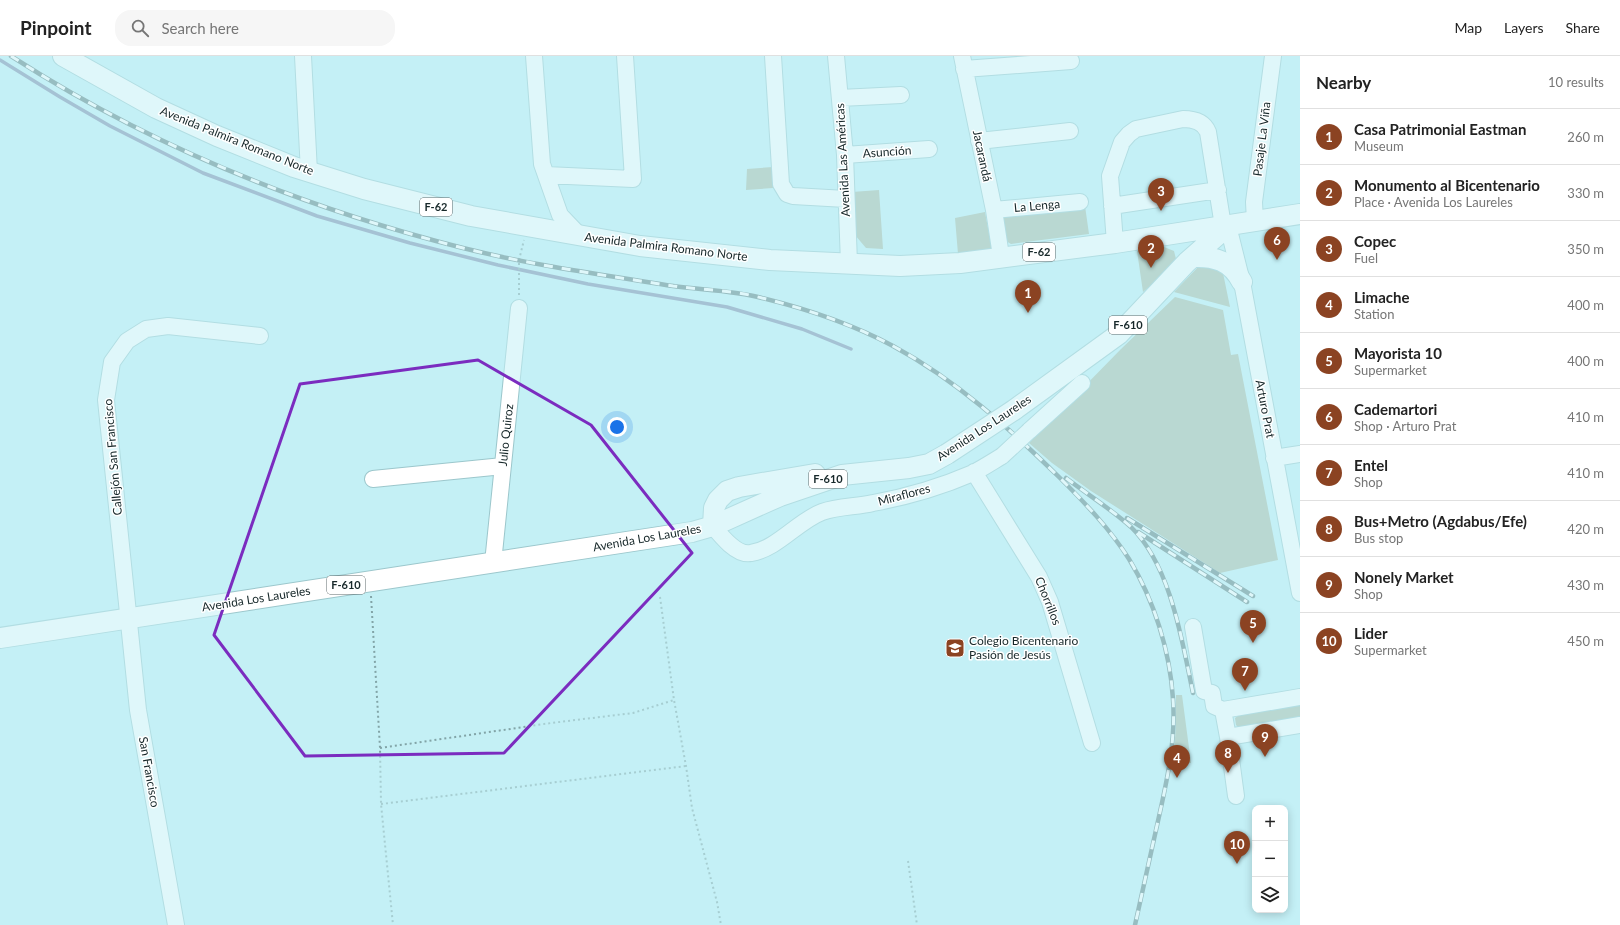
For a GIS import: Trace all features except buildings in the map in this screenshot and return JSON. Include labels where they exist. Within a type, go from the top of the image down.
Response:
[{"type":"main road","name":"Avenida Palmira Romano Norte","points":[[63,56],[156,108],[217,136],[309,172],[364,189],[471,216],[526,227],[640,246],[770,260],[900,266],[960,263],[1002,256],[1115,243],[1300,214]]},
{"type":"main road","name":"Avenida Los Laureles","points":[[0,638],[692,532],[713,526],[780,496],[842,475],[909,468],[929,464],[947,454],[1014,410],[1119,334],[1190,260],[1226,226]]},
{"type":"main road","points":[[1172,234],[1187,243],[1190,252],[1190,260],[1207,256],[1217,259],[1230,266],[1242,282]]},
{"type":"main road","points":[[713,526],[714,508],[718,500],[726,491],[739,486],[825,472],[842,475]]},
{"type":"street","points":[[303,56],[309,172]]},
{"type":"street","points":[[534,56],[542,164],[560,215],[580,236]]},
{"type":"street","points":[[546,175],[633,179],[626,56]]},
{"type":"street","points":[[773,56],[781,184],[787,194],[793,196],[846,199]]},
{"type":"street","name":"Avenida Las Américas","points":[[836,56],[845,155],[849,263]]},
{"type":"street","name":"Pasaje La Viña","points":[[1255,221],[1254,202],[1273,56]]},
{"type":"street","points":[[963,62],[1071,61]]},
{"type":"street","name":"Jacarandá","points":[[963,62],[994,210],[1002,256]]},
{"type":"street","points":[[840,98],[901,95]]},
{"type":"street","name":"Arturo Prat","points":[[1115,243],[1110,176],[1122,142],[1136,129],[1183,119],[1199,122],[1206,128],[1226,226],[1242,282],[1300,593]]},
{"type":"street","points":[[979,141],[1070,131]]},
{"type":"street","name":"Asunción","points":[[845,155],[929,149]]},
{"type":"street","points":[[1112,206],[1218,190]]},
{"type":"street","name":"La Lenga","points":[[994,210],[1080,202]]},
{"type":"street","name":"Julio Quiroz","points":[[493,563],[519,308]]},
{"type":"street","name":"Callejón San Francisco","points":[[129,618],[106,400],[112,362],[126,341],[146,329],[168,326],[260,336]]},
{"type":"street","name":"Miraflores","points":[[713,526],[728,544],[742,552],[750,554],[770,545],[820,513],[831,509],[874,503],[926,489],[974,472],[1002,456],[1082,383]]},
{"type":"street","points":[[1274,458],[1300,454]]},
{"type":"street","points":[[373,480],[503,466]]},
{"type":"street","name":"Chorrillos","points":[[974,472],[1039,577],[1050,602],[1092,743]]},
{"type":"street","name":"San Francisco","points":[[129,618],[138,710],[176,925]]},
{"type":"street","points":[[1193,627],[1204,691],[1212,693],[1214,706],[1223,710],[1300,697]]},
{"type":"street","points":[[1223,710],[1236,796]]},
{"type":"street","points":[[1228,737],[1300,725]]},
{"type":"path","points":[[519,308],[519,260],[526,227]]},
{"type":"path","points":[[370,582],[380,748],[381,804],[393,925]]},
{"type":"path","points":[[660,598],[674,700],[692,808],[717,902],[721,925]]},
{"type":"path","points":[[380,748],[551,723],[633,714],[674,700]]},
{"type":"path","points":[[381,804],[686,766]]},
{"type":"path","points":[[908,861],[917,925]]},
{"type":"highlighted area","points":[[478,360],[591,425],[692,553],[504,753],[305,756],[214,635],[300,384]]},
{"type":"green space","points":[[773,167],[773,188],[746,190],[747,169]]},
{"type":"green space","points":[[879,190],[883,249],[866,248],[855,235],[852,192]]},
{"type":"green space","points":[[1085,206],[1089,234],[1011,244],[1006,241],[1002,214]]},
{"type":"green space","points":[[985,212],[992,249],[958,254],[955,218]]},
{"type":"green space","points":[[1164,247],[1174,251],[1176,259],[1171,268],[1143,292],[1137,251]]},
{"type":"green space","points":[[1211,264],[1223,273],[1230,307],[1174,292],[1200,265]]},
{"type":"green space","points":[[1175,297],[1223,310],[1231,355],[1238,354],[1278,560],[1220,573],[1091,491],[1052,463],[1029,443],[1121,349]]},
{"type":"green space","points":[[1176,695],[1182,695],[1191,763],[1173,763],[1176,726]]},
{"type":"green space","points":[[1300,705],[1300,720],[1240,729],[1236,725],[1235,718],[1239,715]]},
{"type":"waterway","points":[[0,60],[110,126],[203,173],[317,216],[410,243],[498,265],[588,284],[727,307],[802,329],[851,349]]},
{"type":"railway","points":[[11,56],[117,118],[229,170],[286,193],[345,214],[404,232],[515,260],[673,286],[740,293],[796,307],[845,324],[893,346],[916,359],[981,406],[1041,459],[1097,517],[1129,559],[1146,591],[1159,626],[1168,663],[1173,699],[1174,714],[1172,745],[1165,791],[1135,925]]},
{"type":"railway","points":[[1066,478],[1123,520],[1145,543],[1156,562],[1173,605],[1193,693]]},
{"type":"railway","points":[[1127,518],[1253,596]]},
{"type":"railway","points":[[1138,532],[1247,602]]},
{"type":"place","name":"Copec","points":[[1161,211]]},
{"type":"place","name":"Cademartori","points":[[1277,260]]},
{"type":"place","name":"Monumento al Bicentenario","points":[[1151,268]]},
{"type":"place","name":"Casa Patrimonial Eastman","points":[[1028,313]]},
{"type":"place","name":"Mayorista 10","points":[[1253,643]]},
{"type":"place","name":"Colegio Bicentenario Pasión de Jesús","points":[[955,648]]},
{"type":"place","name":"Entel","points":[[1245,691]]},
{"type":"place","name":"Nonely Market","points":[[1265,757]]},
{"type":"place","name":"Bus+Metro (Agdabus/Efe)","points":[[1228,773]]},
{"type":"place","name":"Limache","points":[[1177,778]]},
{"type":"place","name":"Lider","points":[[1237,864]]}]
